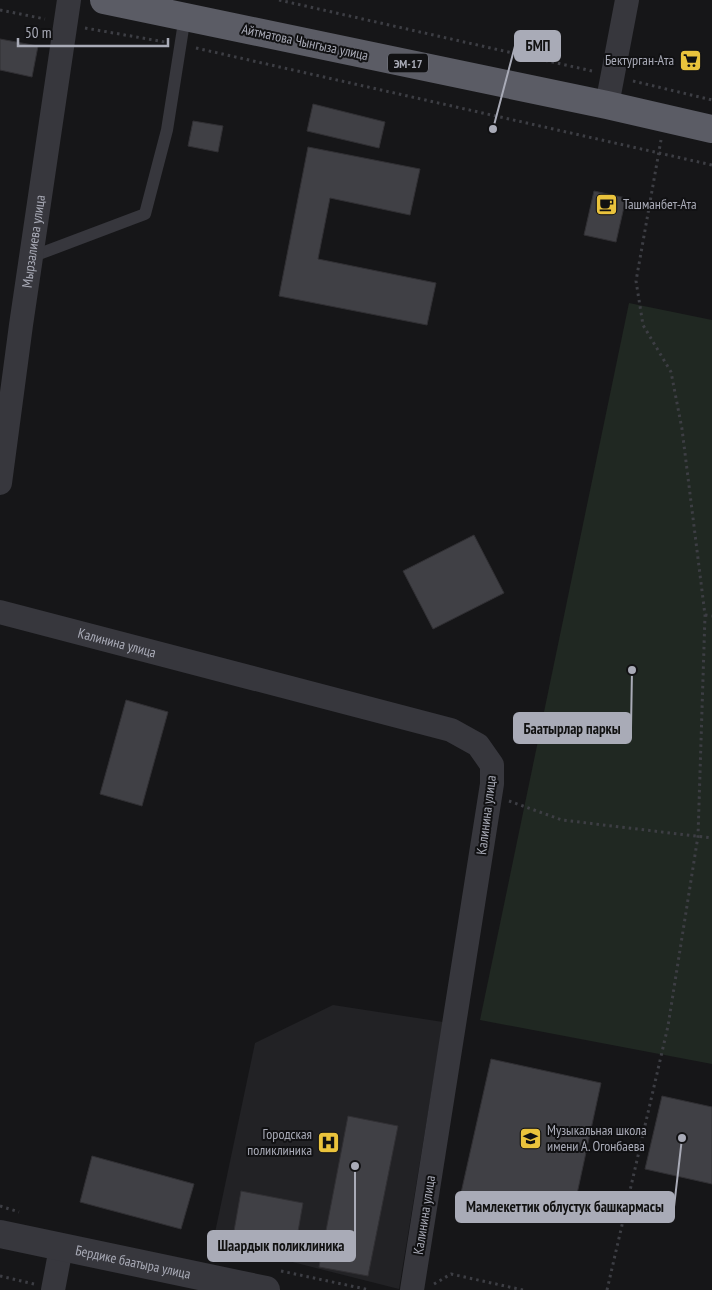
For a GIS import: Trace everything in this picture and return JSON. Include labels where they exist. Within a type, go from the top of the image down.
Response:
[{"type":"highway","name":"Айтматова Чынгыза улица","points":[[119,1],[712,129]]},
{"type":"street","name":"Мырзалиева улица","points":[[0,483],[10,323],[31,257],[70,0]]},
{"type":"street","points":[[607,105],[627,0]]},
{"type":"street","name":"Калинина улица","points":[[0,612],[451,730],[478,745],[492,765],[492,784],[423,1287]]},
{"type":"street","name":"Бердике баатыра улица","points":[[0,1234],[266,1290]]},
{"type":"street","points":[[54,1289],[61,1248]]},
{"type":"lane","points":[[31,257],[144,214],[167,130],[185,16]]},
{"type":"path","points":[[279,0],[712,100]]},
{"type":"path","points":[[0,10],[180,45],[712,165]]},
{"type":"path","points":[[607,1290],[668,1026],[698,836],[705,615],[682,429],[671,372],[643,325],[636,281],[664,118]]},
{"type":"path","points":[[705,615],[712,616]]},
{"type":"path","points":[[492,784],[504,799],[562,820],[712,838]]},
{"type":"path","points":[[423,1287],[451,1274],[523,1290]]},
{"type":"path","points":[[0,1276],[54,1289]]},
{"type":"shaded area","points":[[629,303],[712,320],[712,1064],[480,1020]]},
{"type":"shaded area","name":"Городская поликлиника","points":[[333,1005],[443,1022],[399,1289],[213,1242],[255,1043]]},
{"type":"building","points":[[0,39],[38,46],[32,77],[0,70]]},
{"type":"building","points":[[313,104],[385,122],[379,148],[307,131]]},
{"type":"building","points":[[193,121],[223,126],[218,152],[188,146]]},
{"type":"building","points":[[308,147],[420,169],[410,215],[330,198],[318,259],[436,283],[427,325],[279,296]]},
{"type":"building","points":[[594,191],[626,198],[616,242],[584,235]]},
{"type":"building","points":[[474,535],[504,593],[433,629],[403,571]]},
{"type":"building","points":[[126,700],[168,712],[142,806],[100,794]]},
{"type":"building","name":"Музыкальная школа имени А. Огонбаева","points":[[491,1059],[601,1083],[572,1217],[461,1193]]},
{"type":"building","points":[[662,1096],[712,1107],[712,1184],[645,1169]]},
{"type":"building","points":[[348,1116],[398,1126],[368,1276],[319,1267]]},
{"type":"building","points":[[92,1156],[194,1184],[181,1229],[80,1202]]},
{"type":"building","points":[[241,1191],[303,1203],[296,1243],[234,1231]]},
{"type":"place","name":"Бектурган-Ата","points":[[690,60]]},
{"type":"place","name":"БМП","points":[[493,129]]},
{"type":"place","name":"Ташманбет-Ата","points":[[607,204]]},
{"type":"place","name":"Баатырлар паркы","points":[[632,670]]},
{"type":"place","name":"Музыкальная школа имени А. Огонбаева","points":[[531,1138]]},
{"type":"place","name":"Мамлекеттик облустук башкармасы","points":[[682,1138]]},
{"type":"place","name":"Городская поликлиника","points":[[328,1142]]},
{"type":"place","name":"Шаардык поликлиника","points":[[355,1166]]}]
